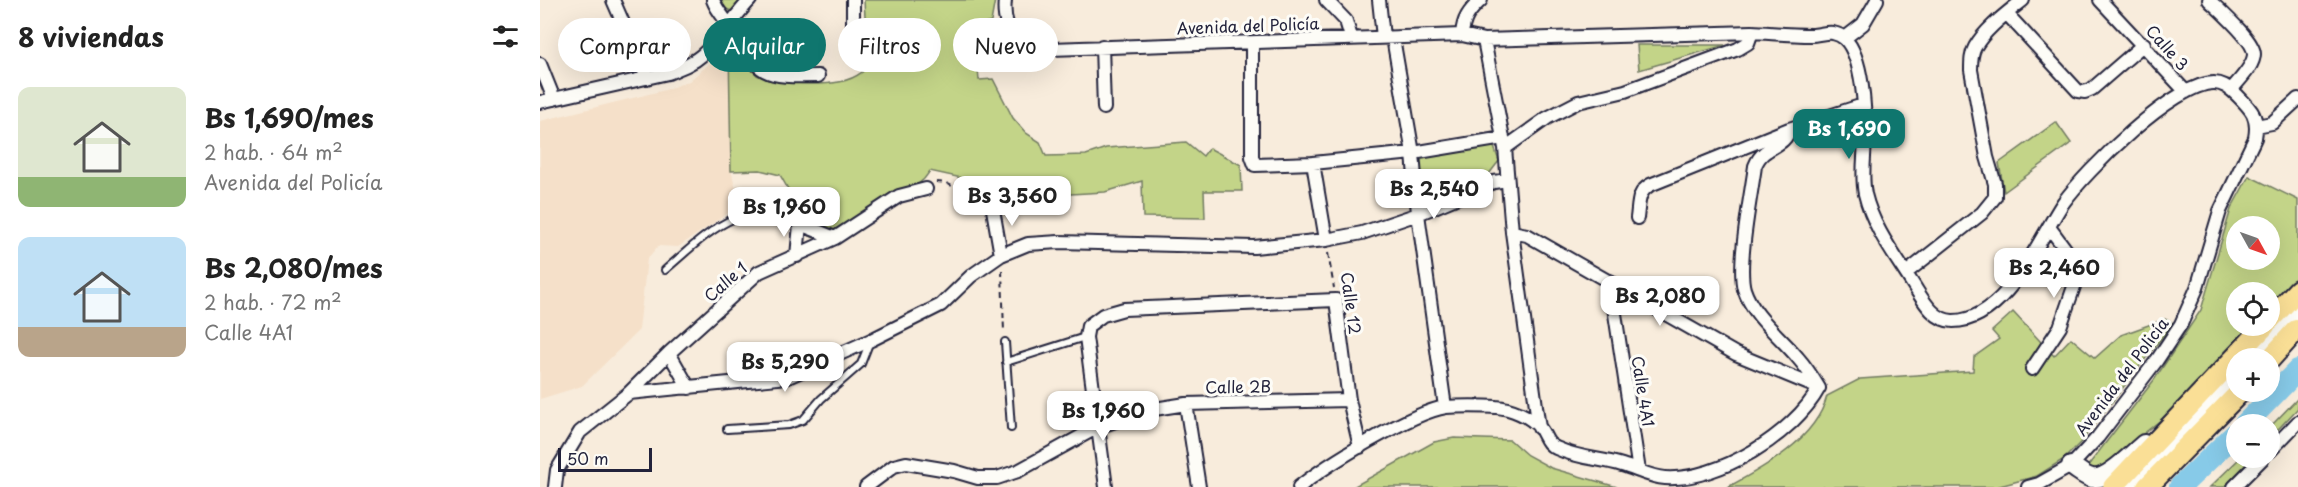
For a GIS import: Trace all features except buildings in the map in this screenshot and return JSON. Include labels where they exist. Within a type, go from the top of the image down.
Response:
[{"type":"main road","points":[[2280,310],[2298,291]]},
{"type":"main road","points":[[2260,348],[2298,307]]},
{"type":"main road","points":[[2278,348],[2297,329]]},
{"type":"main road","points":[[2113,487],[2255,336]]},
{"type":"main road","points":[[2132,487],[2226,386]]},
{"type":"main road","points":[[2185,432],[2226,394]]},
{"type":"main road","points":[[2147,487],[2230,402]]},
{"type":"main road","points":[[2071,466],[2092,478],[2106,474],[2182,412]]},
{"type":"street","points":[[613,0],[647,78]]},
{"type":"street","points":[[713,0],[724,18]]},
{"type":"street","points":[[734,18],[750,0]]},
{"type":"street","points":[[853,0],[853,18]]},
{"type":"street","name":"Avenida del Policía","points":[[1005,0],[1004,18],[1009,31],[1020,40],[1034,46],[1051,49],[1462,35],[1484,40],[1752,32],[1831,33],[1845,38]]},
{"type":"street","points":[[1326,0],[1346,21],[1351,37]]},
{"type":"street","points":[[1379,0],[1413,153],[1418,214],[1445,407]]},
{"type":"street","points":[[1462,35],[1465,18],[1480,0]]},
{"type":"street","points":[[1877,0],[1863,24],[1845,38],[1855,57],[1863,105],[1865,196],[1884,239],[1928,308],[1943,319],[1953,321],[1969,318],[1992,305],[2027,266],[2063,203],[2084,177],[2113,147],[2186,92],[2212,83],[2232,89],[2253,111],[2256,126],[2272,123],[2298,99]]},
{"type":"street","points":[[1906,273],[1982,213],[1995,197],[1995,184],[1987,157],[1971,70],[1971,58],[1982,38],[2023,0]]},
{"type":"street","name":"Calle 3","points":[[2100,0],[2186,92]]},
{"type":"street","points":[[2209,0],[2251,43],[2254,54],[2251,65],[2232,89]]},
{"type":"street","points":[[2007,14],[2078,91],[2085,92],[2092,89],[2144,45]]},
{"type":"street","points":[[1252,43],[1252,156],[1255,165],[1313,163],[1504,143],[1578,102],[1624,91],[1738,49],[1748,43],[1752,32]]},
{"type":"street","points":[[1484,40],[1504,143],[1512,232],[1539,428],[1545,440],[1554,447],[1582,458],[1619,464],[1649,476],[1666,478],[1712,472],[1770,440],[1805,410],[1819,388]]},
{"type":"street","points":[[1102,46],[1104,108]]},
{"type":"street","points":[[540,102],[678,69],[703,55]]},
{"type":"street","points":[[540,64],[554,99]]},
{"type":"street","points":[[770,72],[780,76],[819,76]]},
{"type":"street","points":[[1637,218],[1640,194],[1644,188],[1789,129],[1863,105]]},
{"type":"street","name":"Avenida del Policía","points":[[2028,487],[2039,484],[2071,466],[2098,437],[2157,360],[2181,324],[2197,288],[2220,211],[2255,138],[2256,126]]},
{"type":"street","points":[[1789,129],[1790,133],[1764,153],[1755,166],[1741,271],[1744,290],[1749,300],[1766,324],[1798,358],[1819,388]]},
{"type":"street","points":[[1313,163],[1326,240]]},
{"type":"street","points":[[629,393],[788,377],[941,305],[971,276],[1001,255],[1028,244],[1059,242],[1254,247],[1326,240],[1362,233],[1418,214],[1494,182],[1507,180]]},
{"type":"street","name":"Calle 1","points":[[555,487],[557,470],[580,432],[629,393],[669,352],[759,272],[835,238],[899,196],[926,189]]},
{"type":"street","points":[[992,204],[1001,255]]},
{"type":"street","points":[[797,256],[800,224],[820,234],[835,238]]},
{"type":"street","points":[[2032,369],[2060,327],[2078,275],[2069,254],[2049,227]]},
{"type":"street","points":[[1512,232],[1527,235],[1736,354],[1819,388]]},
{"type":"street","name":"Calle 4A1","points":[[1610,281],[1639,471]]},
{"type":"street","points":[[1106,487],[1086,337],[1088,326],[1103,315],[1124,309],[1336,300]]},
{"type":"street","name":"Calle 12","points":[[1336,300],[1349,400],[1360,447]]},
{"type":"street","points":[[669,352],[690,388]]},
{"type":"street","name":"Calle 2B","points":[[866,487],[894,466],[906,463],[954,471],[978,478],[998,478],[1018,471],[1098,427],[1148,410],[1186,404],[1349,400]]},
{"type":"street","points":[[1186,404],[1199,487]]},
{"type":"street","points":[[1299,487],[1360,447],[1412,419],[1445,407],[1496,407],[1516,411],[1539,428]]},
{"type":"street","points":[[2280,441],[2298,422]]},
{"type":"street","points":[[2234,487],[2253,468]]},
{"type":"lane","points":[[664,270],[733,218],[756,211],[776,212],[800,224]]},
{"type":"lane","points":[[1006,362],[1086,337]]},
{"type":"lane","points":[[727,429],[789,425],[803,420],[821,399],[861,364],[870,340]]},
{"type":"lane","points":[[1005,342],[1011,428]]},
{"type":"path","points":[[926,189],[936,182],[946,183],[992,204]]},
{"type":"path","name":"Calle 12","points":[[1326,240],[1336,300]]},
{"type":"path","points":[[1001,255],[1005,342]]},
{"type":"shaded area","points":[[703,69],[703,72],[729,72],[731,170],[740,205],[678,247],[658,246],[647,259],[639,330],[582,386],[540,399],[540,121],[665,90],[689,81]]},
{"type":"green space","points":[[721,0],[744,0],[735,11],[726,8]]},
{"type":"green space","points":[[864,0],[995,0],[992,18],[953,18],[953,72],[978,72],[979,80],[993,79],[1013,118],[1026,133],[1040,142],[1046,156],[1086,155],[1106,148],[1186,142],[1203,156],[1209,148],[1241,165],[1242,191],[1204,191],[1205,218],[1143,217],[1142,181],[1105,192],[1001,198],[1000,189],[989,184],[930,171],[911,190],[819,240],[801,232],[809,226],[780,175],[760,170],[731,171],[729,72],[754,72],[768,80],[821,84],[848,80],[861,72],[941,72],[941,18],[865,18]]},
{"type":"green space","points":[[1637,45],[1725,45],[1639,70]]},
{"type":"green space","points":[[2056,122],[2071,143],[2004,192],[1999,163]]},
{"type":"green space","points":[[1493,144],[1499,161],[1485,179],[1425,197],[1419,155]]},
{"type":"green space","points":[[2249,176],[2298,200],[2298,285],[2280,304],[2280,282],[2226,282],[2226,336],[2248,336],[2236,348],[2226,348],[2226,358],[2183,402],[2102,467],[2093,470],[2087,467],[2154,380],[2201,310],[2226,226],[2226,270],[2280,270],[2280,216],[2229,216]]},
{"type":"green space","points":[[2013,312],[2054,356],[2071,338],[2095,358],[2121,335],[2165,319],[2173,323],[2080,443],[2064,459],[2037,476],[1996,487],[1728,487],[1773,461],[1787,450],[1812,426],[1827,396],[1860,379],[1973,371],[1974,357],[1999,339],[1992,331]]},
{"type":"green space","points":[[2298,398],[2298,408],[2280,427],[2280,417]]},
{"type":"green space","points":[[1454,438],[1510,440],[1527,455],[1551,468],[1617,487],[1353,487],[1434,442]]},
{"type":"green space","points":[[2230,468],[2242,468],[2224,487],[2210,487]]},
{"type":"waterway","points":[[2255,414],[2298,370]]},
{"type":"waterway","points":[[2180,487],[2226,443]]}]
